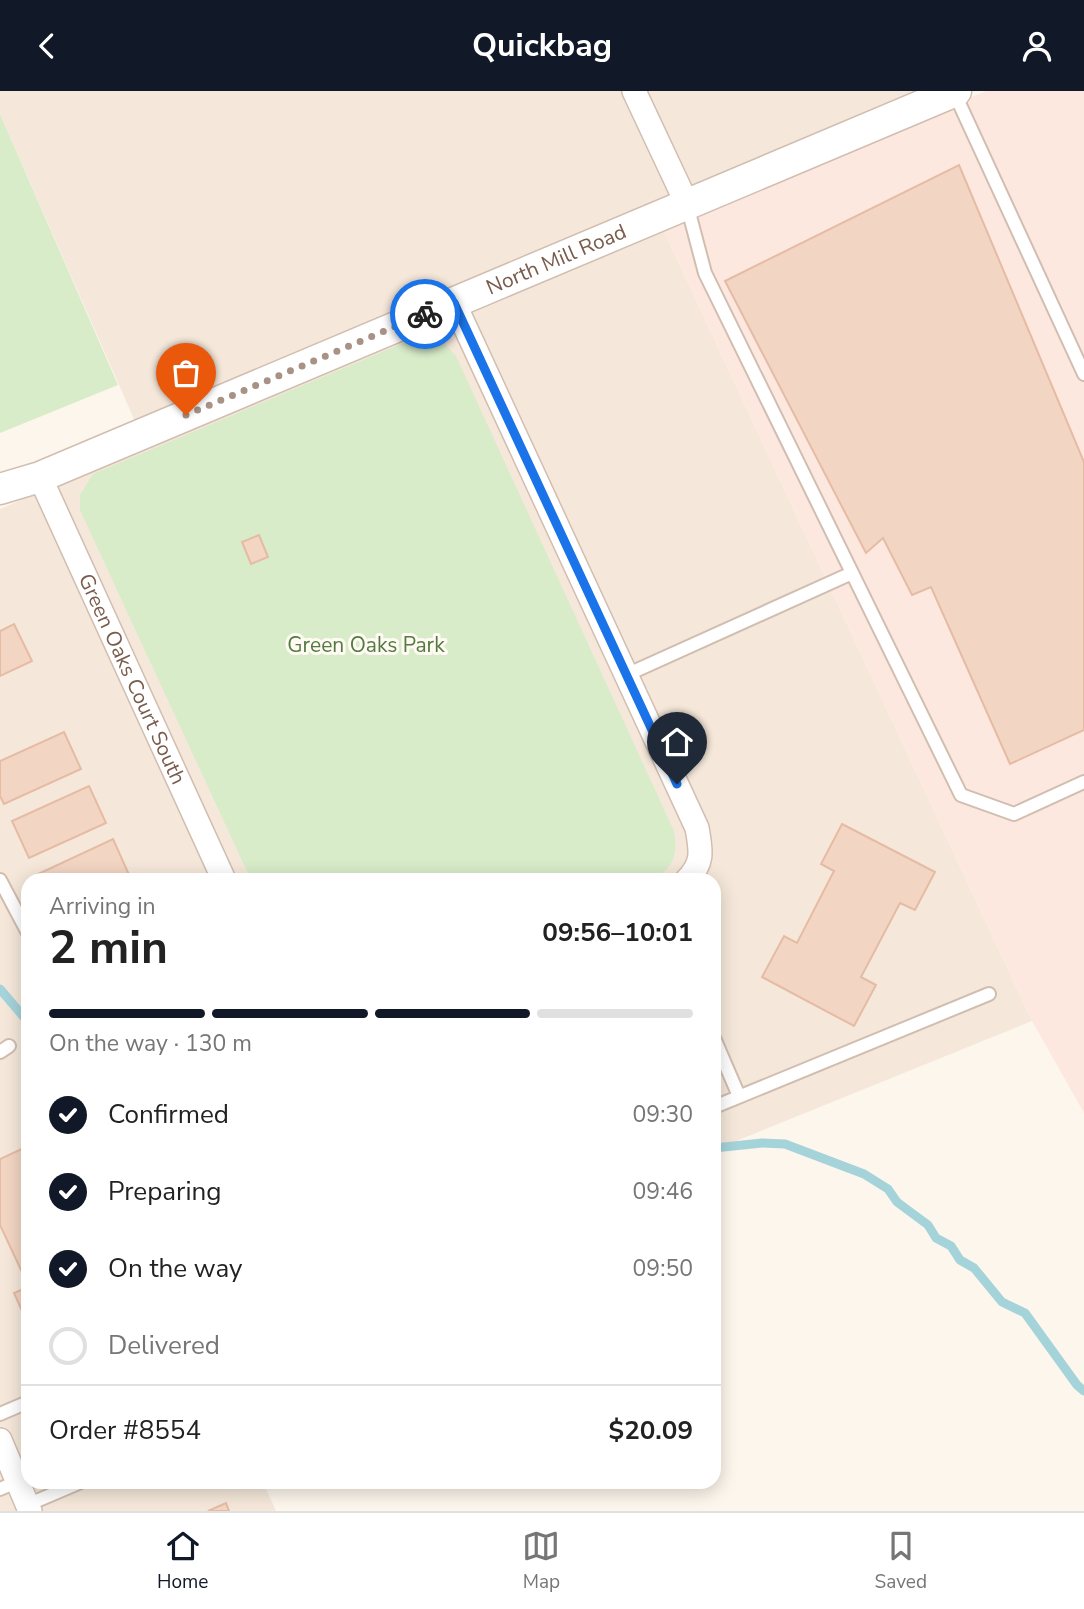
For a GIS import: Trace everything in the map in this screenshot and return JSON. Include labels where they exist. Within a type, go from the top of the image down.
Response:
[{"type":"street","points":[[634,91],[687,204]]},
{"type":"street","name":"North Mill Road","points":[[0,489],[40,477],[955,91]]},
{"type":"street","points":[[454,303],[697,828],[702,853],[692,873]]},
{"type":"street","name":"Green Oaks Court South","points":[[40,477],[221,873]]},
{"type":"street","points":[[0,1440],[8,1486],[29,1508]]},
{"type":"lane","points":[[955,91],[1084,375]]},
{"type":"lane","points":[[687,204],[705,273],[961,795],[1014,814],[1084,782]]},
{"type":"lane","points":[[626,675],[852,573]]},
{"type":"lane","points":[[0,880],[21,920]]},
{"type":"lane","points":[[721,1104],[989,995]]},
{"type":"lane","points":[[721,1055],[738,1096]]},
{"type":"lane","points":[[0,1414],[21,1405]]},
{"type":"lane","points":[[29,1508],[67,1489]]},
{"type":"shaded area","points":[[0,91],[624,91],[674,200],[137,426],[0,114]]},
{"type":"shaded area","points":[[643,91],[923,91],[691,194]]},
{"type":"shaded area","points":[[986,91],[1084,91],[1084,1113],[1032,1021],[663,229]]},
{"type":"shaded area","points":[[663,229],[1032,1021],[721,1147],[721,873],[21,873],[21,1489],[266,1489],[276,1511],[0,1511],[0,509]]},
{"type":"green space","points":[[0,114],[118,385],[0,433]]},
{"type":"green space","name":"Green Oaks Park","points":[[434,338],[444,343],[456,356],[674,831],[675,854],[670,865],[661,873],[248,873],[80,510],[80,495],[93,474],[408,341]]},
{"type":"building","points":[[959,165],[1084,462],[1084,730],[1010,764],[931,587],[912,595],[883,538],[866,553],[725,281]]},
{"type":"building","points":[[259,535],[268,557],[251,564],[242,542]]},
{"type":"building","points":[[14,624],[32,661],[0,676],[0,631]]},
{"type":"building","points":[[64,732],[81,769],[4,804],[0,796],[0,761]]},
{"type":"building","points":[[89,786],[106,823],[29,858],[12,821]]},
{"type":"building","points":[[842,824],[935,872],[915,910],[900,903],[861,977],[876,985],[854,1026],[762,977],[784,936],[797,943],[834,871],[821,864]]},
{"type":"building","points":[[113,839],[128,873],[40,873]]},
{"type":"building","points":[[21,1149],[21,1270],[0,1225],[0,1159]]},
{"type":"building","points":[[21,1290],[21,1308],[14,1293]]},
{"type":"building","points":[[226,1503],[229,1511],[208,1511]]},
{"type":"waterway","points":[[0,989],[21,1014]]},
{"type":"waterway","points":[[721,1147],[762,1143],[785,1144],[864,1174],[888,1189],[897,1202],[928,1225],[936,1238],[951,1246],[960,1260],[974,1268],[1002,1302],[1025,1313],[1084,1391]]},
{"type":"way so far","points":[[186,415],[425,314]]},
{"type":"route","points":[[425,314],[454,303],[677,784]]}]
